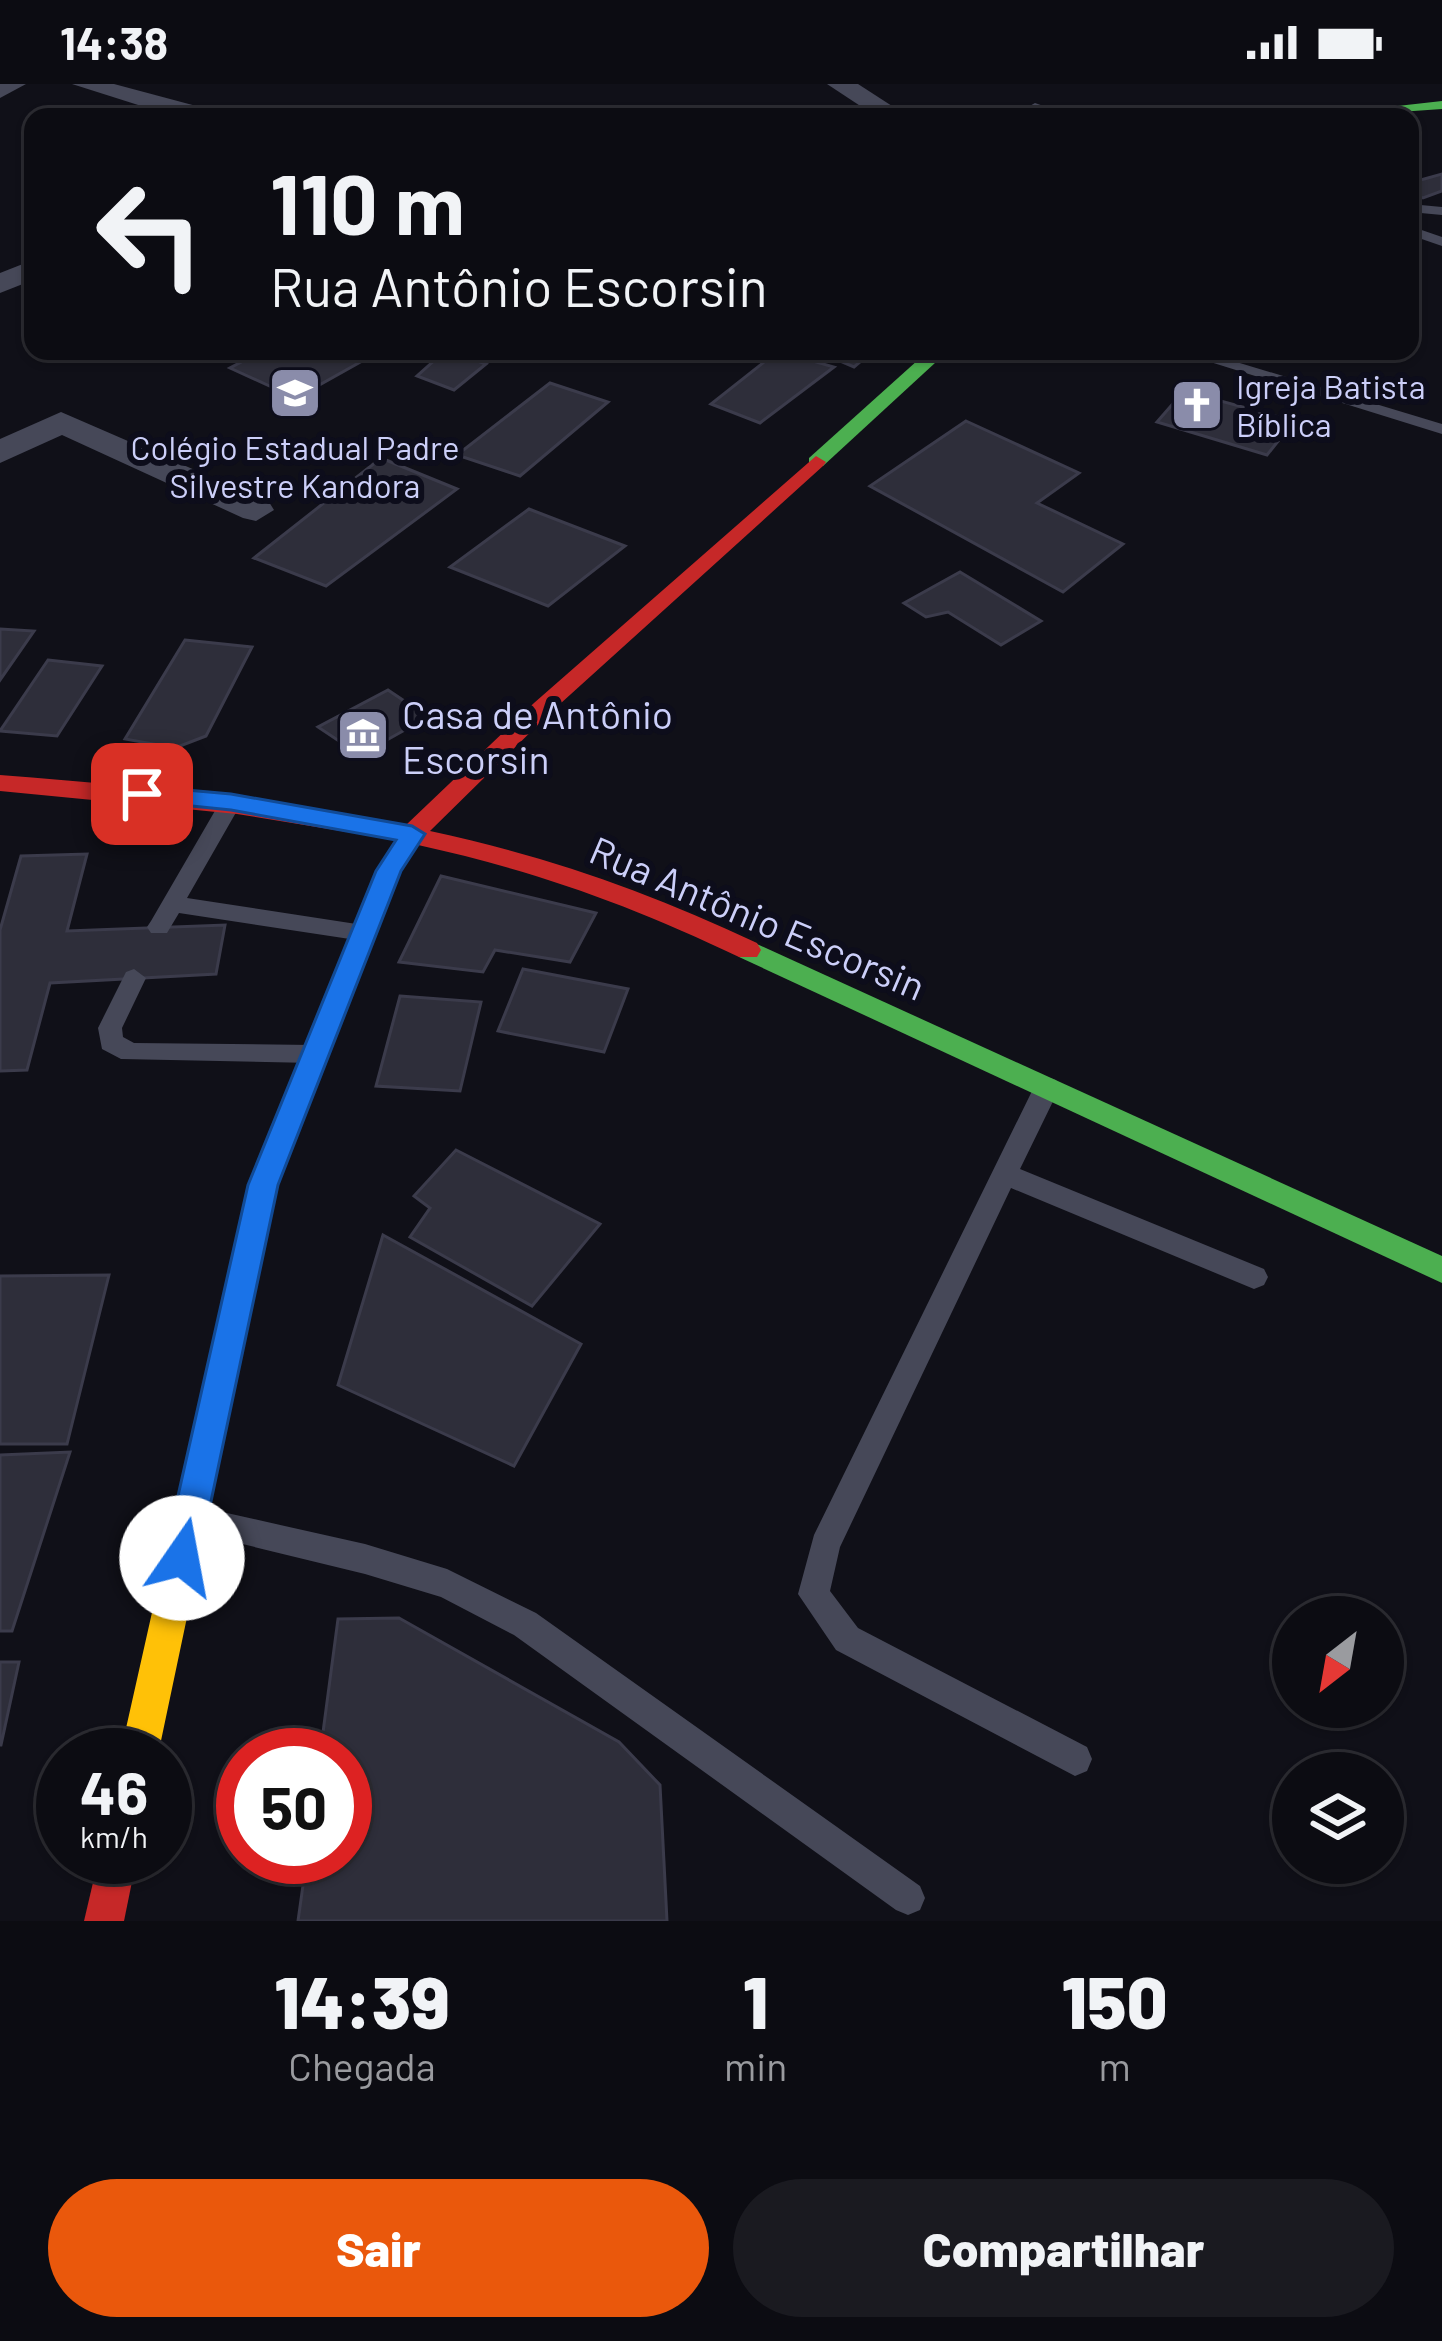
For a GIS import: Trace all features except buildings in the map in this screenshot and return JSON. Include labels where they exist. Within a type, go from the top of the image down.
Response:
[{"type":"main road","points":[[146,1728],[263,1185],[389,871],[412,834],[542,708],[929,360]]},
{"type":"main road","name":"Rua Antônio Escorsin","points":[[2,790],[231,802],[412,834],[624,893],[1442,1270]]},
{"type":"main road","points":[[104,1921],[112,1884]]},
{"type":"street","points":[[0,90],[13,84]]},
{"type":"street","points":[[85,84],[173,108]]},
{"type":"street","points":[[840,84],[881,108]]},
{"type":"street","points":[[0,453],[61,422],[256,509]]},
{"type":"lane","points":[[1213,360],[1442,430]]},
{"type":"lane","points":[[159,927],[231,802]]},
{"type":"lane","points":[[173,904],[363,933]]},
{"type":"lane","points":[[134,978],[110,1028],[111,1042],[130,1052],[315,1054]]},
{"type":"lane","points":[[1048,1087],[824,1545],[814,1594],[848,1640],[1075,1759]]},
{"type":"lane","points":[[1005,1174],[1254,1277]]},
{"type":"lane","points":[[190,1519],[365,1558],[447,1584],[525,1624],[908,1898]]},
{"type":"traffic: fast","points":[[1415,108],[1442,105]]},
{"type":"traffic: fast","points":[[816,462],[929,360]]},
{"type":"traffic: fast","points":[[748,950],[1442,1270]]},
{"type":"traffic: slow","points":[[145,1728],[263,1185],[331,1015]]},
{"type":"traffic: jam","points":[[331,1015],[389,870],[412,834],[542,708],[816,462]]},
{"type":"traffic: jam","points":[[0,783],[237,806],[471,848],[623,893],[748,950]]},
{"type":"traffic: jam","points":[[104,1921],[112,1884]]},
{"type":"place","name":"Colégio Estadual Padre Silvestre Kandora","points":[[295,393]]},
{"type":"place","name":"Igreja Batista Bíblica","points":[[1197,405]]},
{"type":"place","name":"Casa de Antônio Escorsin","points":[[363,735]]},
{"type":"route","points":[[142,794],[231,802],[412,834],[389,871],[263,1185],[182,1558]]}]
